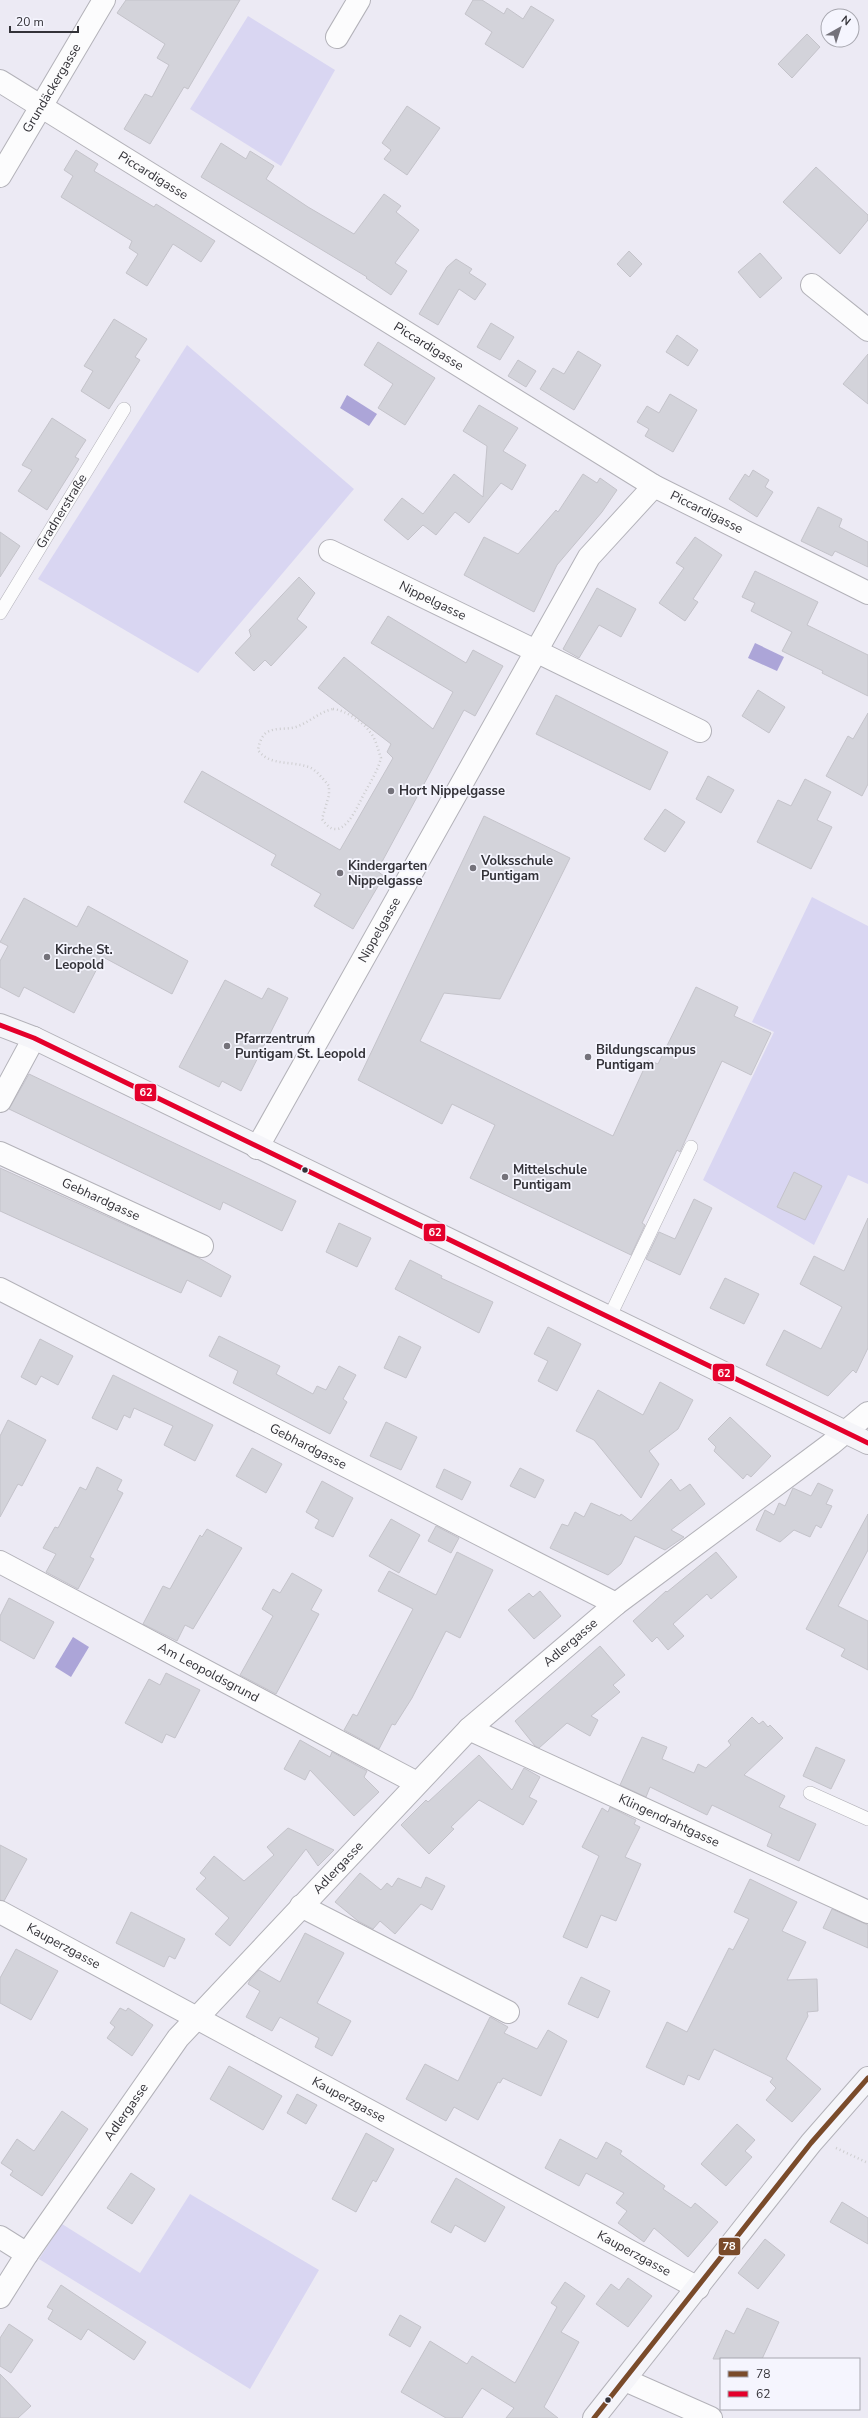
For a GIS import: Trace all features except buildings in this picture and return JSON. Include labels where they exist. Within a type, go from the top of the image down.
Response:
[{"type":"main road","points":[[0,1025],[34,1038],[257,1148],[610,1316],[868,1443]]},
{"type":"main road","points":[[594,2418],[811,2143],[868,2078]]},
{"type":"street","name":"Grundäckergasse","points":[[0,176],[40,105],[104,0]]},
{"type":"street","points":[[336,37],[359,0]]},
{"type":"street","name":"Piccardigasse","points":[[0,81],[654,486],[868,593]]},
{"type":"street","points":[[812,286],[868,330]]},
{"type":"street","name":"Nippelgasse","points":[[257,1148],[589,557],[654,486]]},
{"type":"street","name":"Nippelgasse","points":[[330,551],[700,731]]},
{"type":"street","points":[[0,1101],[34,1038]]},
{"type":"street","name":"Gebhardgasse","points":[[0,1153],[202,1246]]},
{"type":"street","name":"Gebhardgasse","points":[[0,1289],[616,1604]]},
{"type":"street","name":"Adlergasse","points":[[0,2297],[27,2254],[178,2038],[195,2018],[417,1782],[469,1729],[616,1604],[846,1432],[868,1413]]},
{"type":"street","name":"Am Leopoldsgrund","points":[[0,1562],[417,1782]]},
{"type":"street","name":"Klingendrahtgasse","points":[[469,1729],[868,1912]]},
{"type":"street","name":"Adlergasse","points":[[301,1906],[508,2012]]},
{"type":"street","name":"Kauperzgasse","points":[[0,1912],[698,2288]]},
{"type":"street","points":[[0,2237],[27,2254]]},
{"type":"street","points":[[625,2380],[711,2418]]},
{"type":"lane","name":"Gradnerstraße","points":[[0,613],[124,409]]},
{"type":"lane","points":[[610,1316],[691,1147]]},
{"type":"lane","points":[[810,1793],[868,1819]]},
{"type":"path","points":[[342,709],[371,732],[381,758],[380,763],[351,820],[339,829],[332,829],[326,826],[322,819],[329,795],[329,786],[319,774],[311,768],[267,759],[258,750],[259,742],[265,734],[273,729],[295,727],[304,724],[322,712],[342,709]]},
{"type":"path","points":[[830,2146],[868,2163]]},
{"type":"shaded area","points":[[248,16],[335,70],[281,166],[190,109]]},
{"type":"shaded area","points":[[187,345],[354,489],[198,673],[38,579]]},
{"type":"shaded area","points":[[347,395],[377,414],[369,426],[340,408]]},
{"type":"shaded area","points":[[755,643],[784,657],[777,671],[748,658]]},
{"type":"shaded area","points":[[812,897],[868,926],[868,1184],[848,1175],[814,1245],[703,1180],[774,1032],[752,1022]]},
{"type":"shaded area","points":[[73,1637],[89,1647],[71,1677],[55,1667]]},
{"type":"shaded area","points":[[190,2194],[319,2270],[250,2389],[39,2259],[62,2224],[140,2273]]},
{"type":"transit line","name":"62","points":[[0,1025],[34,1038],[868,1443]]},
{"type":"transit line","name":"78","points":[[594,2418],[811,2143],[868,2078]]},
{"type":"place","name":"Hort Nippelgasse","points":[[391,791]]},
{"type":"place","name":"Volksschule Puntigam","points":[[473,868]]},
{"type":"place","name":"Kindergarten Nippelgasse","points":[[340,873]]},
{"type":"place","name":"Kirche St. Leopold","points":[[47,957]]},
{"type":"place","name":"Pfarrzentrum Puntigam St. Leopold","points":[[227,1046]]},
{"type":"place","name":"Bildungscampus Puntigam","points":[[588,1057]]},
{"type":"place","name":"Mittelschule Puntigam","points":[[505,1177]]}]
